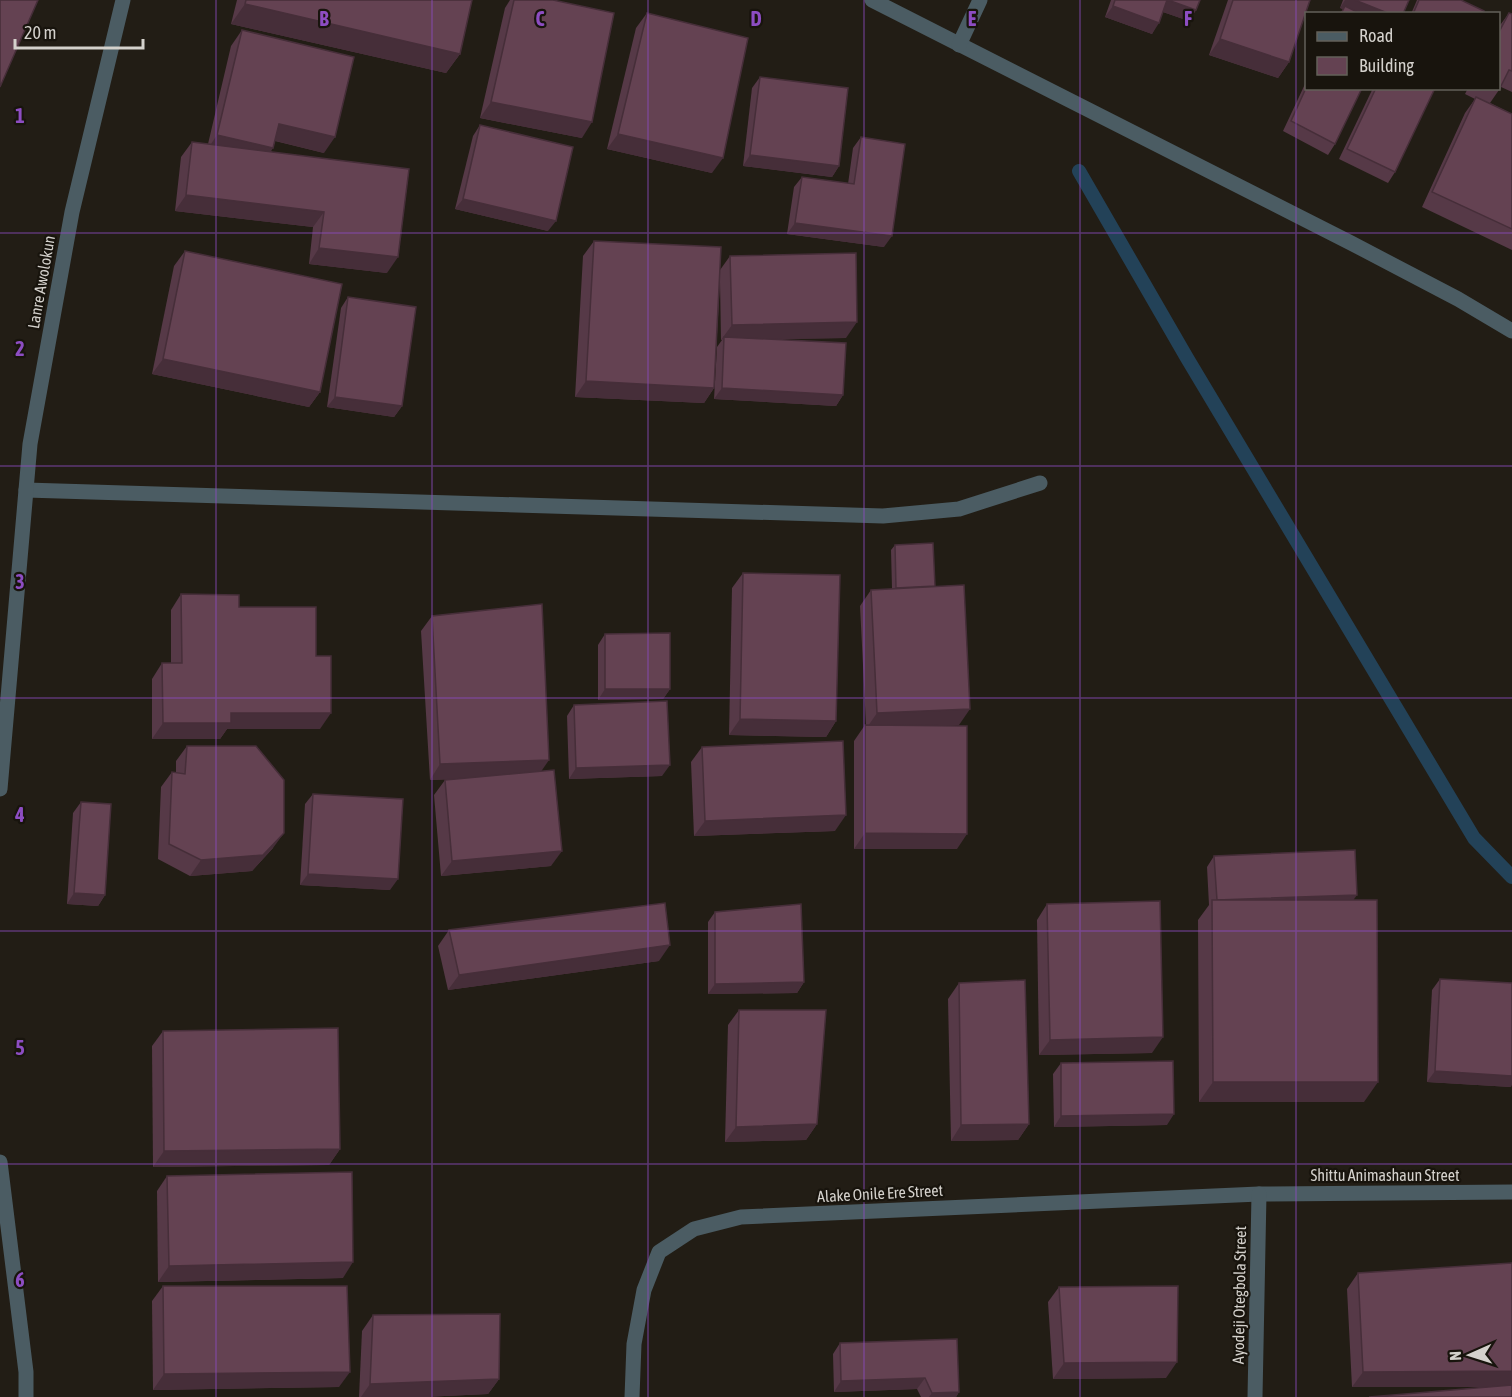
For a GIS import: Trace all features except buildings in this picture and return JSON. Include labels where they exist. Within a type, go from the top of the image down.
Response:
[{"type":"street","name":"Lanre Awolokun","points":[[0,789],[30,444],[72,212],[123,0]]},
{"type":"street","points":[[872,0],[1351,243],[1458,299],[1512,331]]},
{"type":"street","points":[[959,45],[980,0]]},
{"type":"street","points":[[26,490],[883,516],[959,508],[1041,483]]},
{"type":"street","points":[[0,1162],[26,1372],[26,1397]]},
{"type":"street","name":"Shittu Animashaun Street","points":[[1259,1194],[1512,1192]]},
{"type":"street","name":"Alake Onile Ere Street","points":[[632,1397],[634,1344],[644,1290],[659,1252],[694,1229],[741,1217],[1259,1194]]},
{"type":"street","name":"Ayodeji Otegbola Street","points":[[1255,1397],[1259,1194]]},
{"type":"waterway","points":[[1079,171],[1187,358],[1474,838],[1512,877]]}]
